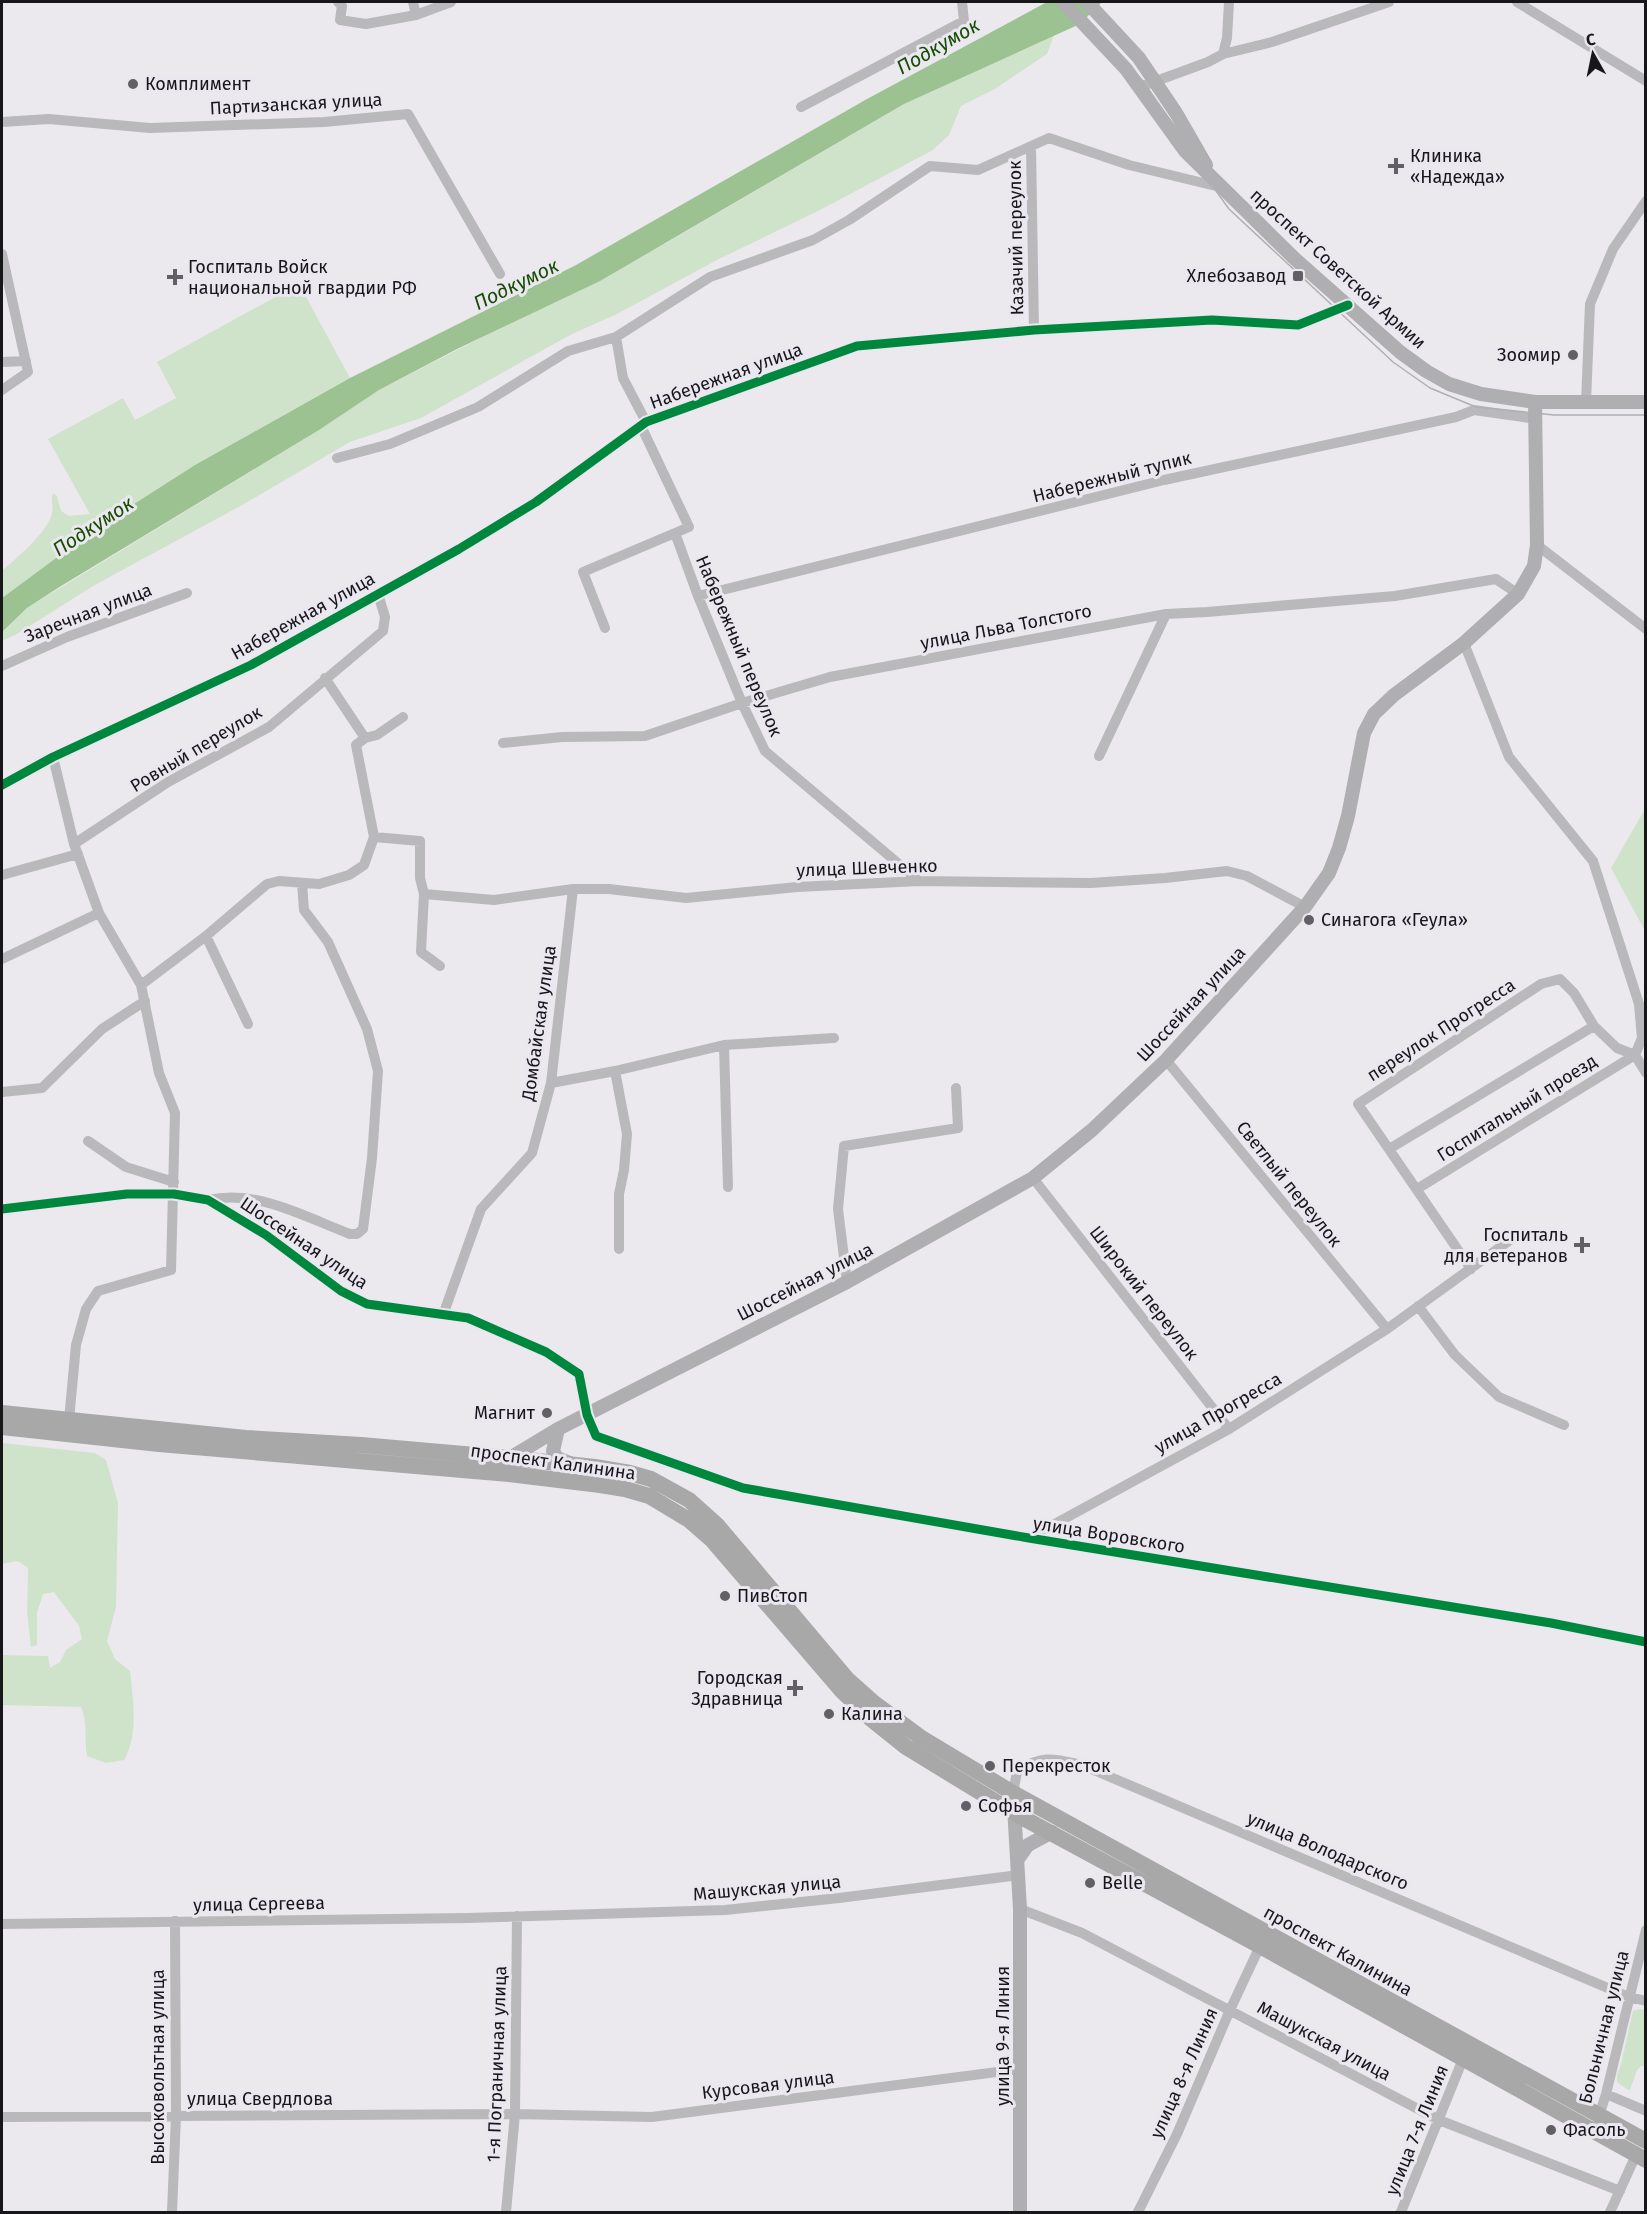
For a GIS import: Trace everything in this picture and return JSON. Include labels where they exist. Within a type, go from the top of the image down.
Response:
[{"type":"main road","name":"проспект Советской Армии","points":[[1063,2],[1126,69],[1185,151],[1220,187],[1400,352],[1426,371],[1449,384],[1481,394],[1535,402],[1646,402]]},
{"type":"main road","name":"проспект Советской Армии","points":[[1087,2],[1139,58],[1220,187]]},
{"type":"main road","name":"Шоссейная улица","points":[[510,1466],[558,1429],[847,1282],[1033,1178],[1092,1130],[1166,1060],[1305,907],[1329,873],[1348,816],[1364,733],[1374,714],[1394,695],[1464,644],[1518,594],[1534,566],[1537,545],[1535,402]]},
{"type":"main road","name":"проспект Калинина","points":[[2,1413],[246,1438],[361,1445],[510,1466],[649,1496],[680,1514],[712,1540],[842,1691],[871,1719],[906,1747],[1014,1814],[1052,1832],[1463,2059],[1596,2123]]},
{"type":"main road","name":"проспект Калинина","points":[[2,1427],[159,1444],[510,1466],[572,1464],[630,1473],[651,1479],[689,1500],[717,1525],[848,1679],[874,1703],[920,1737],[1013,1793],[1596,2123],[1642,2152]]},
{"type":"main road","name":"проспект Калинина","points":[[558,1429],[553,1451],[557,1458],[572,1464]]},
{"type":"main road","points":[[1013,1793],[1014,1814]]},
{"type":"main road","name":"улица 9-я Линия","points":[[1014,1814],[1020,1909],[1020,2212]]},
{"type":"main road","points":[[1018,1859],[1028,1845],[1052,1832]]},
{"type":"street","points":[[338,2],[342,6],[340,20],[366,24],[416,15],[451,2]]},
{"type":"street","points":[[413,2],[416,15]]},
{"type":"street","points":[[801,107],[963,21],[962,2]]},
{"type":"street","points":[[1223,54],[1227,38],[1229,2]]},
{"type":"street","points":[[1140,87],[1208,62],[1223,54],[1272,42],[1389,2]]},
{"type":"street","points":[[1517,2],[1646,81]]},
{"type":"street","name":"Партизанская улица","points":[[2,122],[49,119],[150,128],[324,122],[408,114],[500,274]]},
{"type":"street","points":[[337,458],[390,444],[478,407],[568,351],[616,337],[710,277],[813,240],[849,220],[930,166],[978,170],[1049,138],[1129,165],[1220,187]]},
{"type":"street","name":"Казачий переулок","points":[[1031,146],[1035,330]]},
{"type":"street","points":[[1586,402],[1590,304],[1613,249],[1646,201]]},
{"type":"street","points":[[2,255],[27,367]]},
{"type":"street","name":"Набережная улица","points":[[2,785],[53,757],[250,665],[459,549],[536,502],[644,424],[857,346],[1035,330],[1212,320],[1298,325],[1348,304]]},
{"type":"street","points":[[605,628],[583,572],[689,527],[623,378],[616,337]]},
{"type":"street","points":[[2,363],[27,367]]},
{"type":"street","points":[[2,390],[27,367]]},
{"type":"street","name":"Набережный тупик","points":[[698,596],[1164,480],[1456,417],[1474,410],[1536,419]]},
{"type":"street","name":"Набережный переулок","points":[[675,533],[742,703],[765,751],[919,881]]},
{"type":"street","points":[[1537,545],[1646,628]]},
{"type":"street","name":"улица Льва Толстого","points":[[503,743],[562,737],[645,736],[742,703],[830,677],[1166,614],[1395,596],[1496,579],[1518,594]]},
{"type":"street","name":"Заречная улица","points":[[2,666],[67,637],[187,593]]},
{"type":"street","name":"Ровный переулок","points":[[2,875],[76,849],[168,782],[269,727],[383,632],[385,617],[378,594]]},
{"type":"street","points":[[1100,756],[1166,614]]},
{"type":"street","points":[[1464,644],[1509,757],[1593,861],[1639,1004],[1642,1038],[1635,1055]]},
{"type":"street","points":[[325,678],[365,738]]},
{"type":"street","points":[[141,985],[206,936],[267,885],[279,881],[319,884],[349,875],[364,865],[374,837],[356,745],[365,738],[377,735],[403,717]]},
{"type":"street","points":[[53,757],[76,849],[99,913],[141,985],[159,1073],[175,1113],[171,1269],[98,1291],[86,1309],[76,1346],[69,1420]]},
{"type":"street","points":[[374,837],[420,841],[420,878],[424,894],[421,952],[440,966]]},
{"type":"street","name":"улица Шевченко","points":[[424,894],[494,900],[573,889],[609,889],[686,898],[797,887],[919,881],[1091,883],[1227,871],[1247,876],[1305,907]]},
{"type":"street","name":"Шоссейная улица","points":[[208,1200],[225,1196],[254,1198],[357,1234],[363,1229],[372,1158],[378,1071],[367,1029],[328,942],[304,910],[302,883]]},
{"type":"street","name":"Домбайская улица","points":[[443,1315],[481,1209],[532,1153],[551,1083],[573,889]]},
{"type":"street","points":[[2,959],[99,913]]},
{"type":"street","points":[[206,936],[248,1024]]},
{"type":"street","name":"переулок Прогресса","points":[[1471,1269],[1358,1104],[1541,984],[1560,979],[1574,993],[1593,1026]]},
{"type":"street","points":[[2,1092],[42,1088],[102,1029],[145,1001]]},
{"type":"street","points":[[1389,1149],[1593,1026],[1617,1048],[1635,1055],[1646,1073]]},
{"type":"street","points":[[551,1083],[615,1071],[724,1045],[834,1038]]},
{"type":"street","points":[[724,1045],[728,1187]]},
{"type":"street","name":"Госпитальный проезд","points":[[1417,1189],[1635,1055]]},
{"type":"street","name":"Светлый переулок","points":[[1166,1060],[1387,1329]]},
{"type":"street","points":[[615,1071],[627,1134],[619,1194],[619,1249]]},
{"type":"street","points":[[847,1282],[838,1209],[844,1146],[958,1128],[956,1088]]},
{"type":"street","points":[[88,1141],[126,1167],[174,1182]]},
{"type":"street","name":"Широкий переулок","points":[[1033,1178],[1229,1429]]},
{"type":"street","name":"Шоссейная улица","points":[[2,1209],[127,1194],[174,1194],[208,1200],[266,1235],[341,1290],[367,1304],[468,1318],[546,1352],[579,1374],[587,1415]]},
{"type":"street","name":"улица Прогресса","points":[[1029,1538],[1229,1429],[1387,1329],[1518,1236]]},
{"type":"street","points":[[1418,1306],[1455,1356],[1499,1397],[1564,1425]]},
{"type":"street","name":"улица Воровского","points":[[587,1415],[596,1436],[744,1488],[1646,1642]]},
{"type":"street","name":"улица Володарского","points":[[1013,1793],[1017,1772],[1032,1761],[1058,1760],[1082,1766],[1629,1997],[1646,2001]]},
{"type":"street","name":"Машукская улица","points":[[517,1916],[725,1910],[1019,1875]]},
{"type":"street","name":"Машукская улица","points":[[1020,1909],[1082,1933],[1439,2120],[1620,2191]]},
{"type":"street","name":"улица Сергеева","points":[[2,1924],[517,1916]]},
{"type":"street","name":"1-я Пограничная улица","points":[[506,2212],[517,2114],[517,1916]]},
{"type":"street","name":"Высоковольтная улица","points":[[172,2212],[176,2116],[175,1921]]},
{"type":"street","name":"Больничная улица","points":[[1596,2123],[1606,2094],[1646,1930]]},
{"type":"street","name":"улица 8-я Линия","points":[[1138,2212],[1177,2134],[1260,1946]]},
{"type":"street","name":"улица 7-я Линия","points":[[1401,2212],[1463,2059]]},
{"type":"street","name":"Курсовая улица","points":[[517,2114],[652,2117],[1020,2069]]},
{"type":"street","points":[[1606,2094],[1646,2111]]},
{"type":"street","name":"улица Свердлова","points":[[2,2117],[517,2114]]},
{"type":"street","points":[[1610,2212],[1642,2152]]},
{"type":"shaded area","name":"Подкумок","points":[[1047,2],[1102,2],[1080,24],[904,104],[600,281],[457,349],[379,390],[319,430],[61,586],[27,608],[2,632],[2,598],[98,527],[195,465],[350,378],[576,265],[867,99]]},
{"type":"shaded area","points":[[1054,35],[1047,54],[995,89],[961,106],[949,135],[933,150],[818,211],[717,260],[617,314],[572,334],[421,418],[350,442],[244,504],[93,586],[2,641],[2,632],[27,608],[319,430],[379,390],[668,242],[904,104]]},
{"type":"shaded area","points":[[299,284],[350,378],[195,465],[98,527],[2,598],[2,571],[45,528],[52,512],[53,493],[57,496],[61,511],[69,516],[90,514],[48,439],[123,398],[135,420],[176,398],[157,362]]},
{"type":"shaded area","points":[[1645,809],[1646,931],[1611,868]]},
{"type":"shaded area","points":[[2,1443],[95,1453],[106,1460],[118,1503],[116,1607],[107,1641],[115,1659],[130,1671],[133,1705],[132,1739],[124,1760],[106,1763],[87,1756],[81,1707],[2,1705],[2,1655],[48,1656],[50,1668],[60,1662],[66,1650],[82,1639],[79,1626],[54,1592],[43,1594],[37,1613],[37,1645],[31,1647],[27,1612],[28,1568],[18,1561],[2,1564]]},
{"type":"shaded area","points":[[1645,2010],[1645,2066],[1637,2070],[1630,2090],[1628,2090],[1617,2082],[1617,2075],[1633,2011]]},
{"type":"tram line","points":[[1070,2],[1144,82],[1196,163],[1229,209],[1393,362],[1430,388],[1476,407],[1554,415],[1646,415]]},
{"type":"cycle path","points":[[2,785],[53,757],[251,665],[459,549],[536,502],[646,422],[857,346],[1034,330],[1212,320],[1298,325],[1348,305]]},
{"type":"cycle path","points":[[2,1209],[127,1194],[174,1194],[208,1200],[266,1235],[341,1291],[367,1304],[468,1318],[546,1352],[579,1374],[587,1415],[596,1436],[743,1488],[1029,1538],[1551,1623],[1646,1642]]},
{"type":"place","name":"Комплимент","points":[[133,84]]},
{"type":"place","name":"Клиника «Надежда»","points":[[1396,166]]},
{"type":"place","name":"Хлебозавод","points":[[1298,276]]},
{"type":"place","name":"Госпиталь Войск национальной гвардии РФ","points":[[175,277]]},
{"type":"place","name":"Зоомир","points":[[1573,355]]},
{"type":"place","name":"Синагога «Геула»","points":[[1309,920]]},
{"type":"place","name":"Госпиталь для ветеранов","points":[[1582,1245]]},
{"type":"place","name":"Магнит","points":[[547,1413]]},
{"type":"place","name":"ПивСтоп","points":[[725,1596]]},
{"type":"place","name":"Городская Здравница","points":[[795,1688]]},
{"type":"place","name":"Калина","points":[[829,1714]]},
{"type":"place","name":"Перекресток","points":[[990,1766]]},
{"type":"place","name":"Софья","points":[[966,1806]]},
{"type":"place","name":"Belle","points":[[1090,1883]]},
{"type":"place","name":"Фасоль","points":[[1551,2130]]}]
